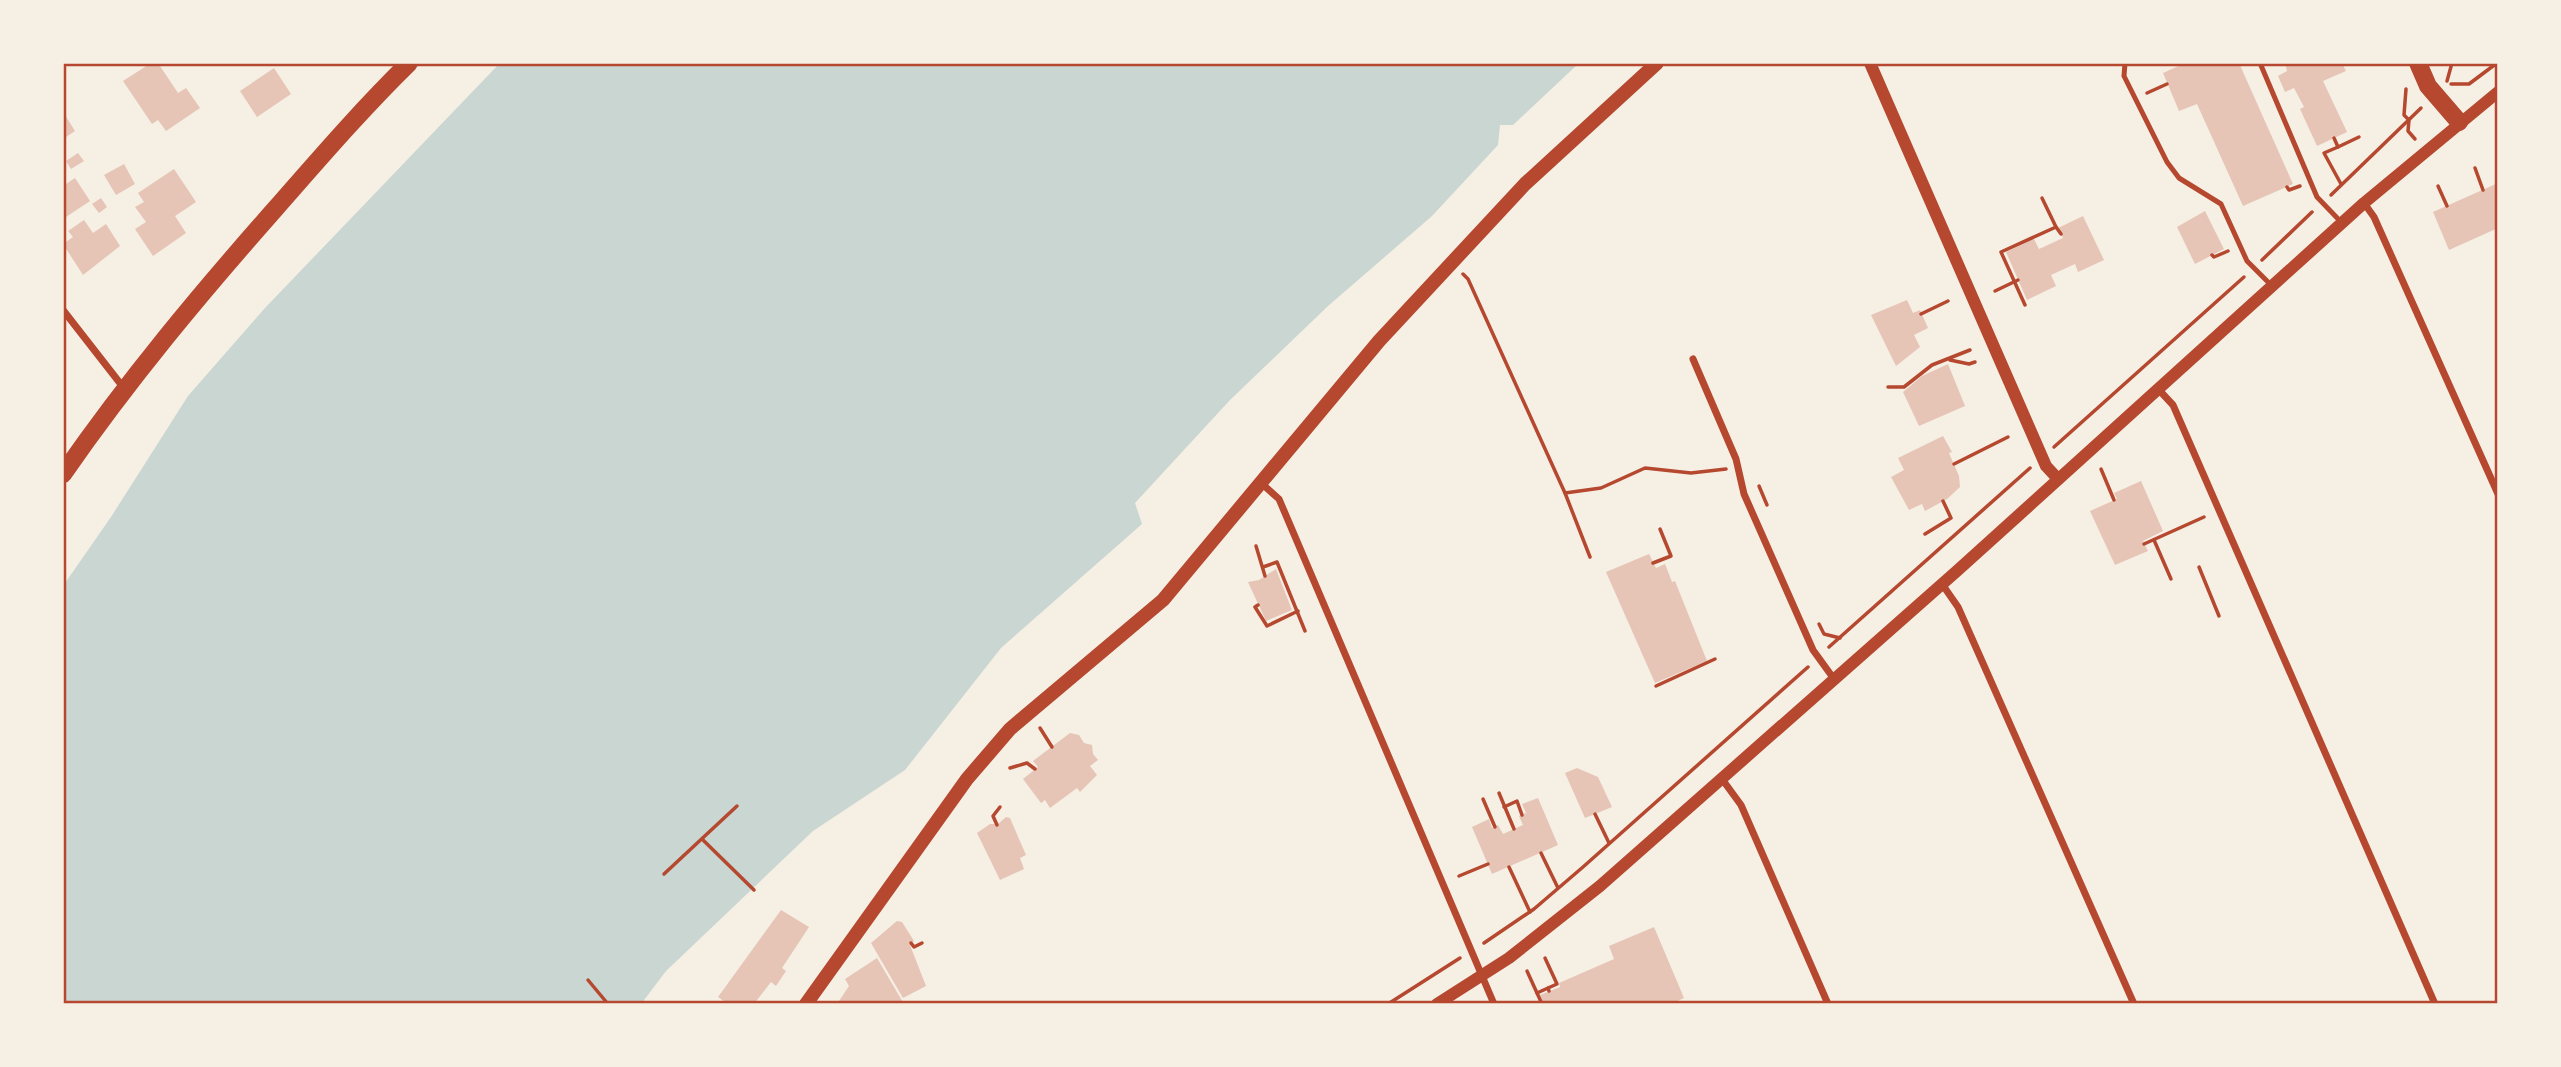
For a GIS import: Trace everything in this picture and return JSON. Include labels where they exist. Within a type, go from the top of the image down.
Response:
[{"type":"main road","points":[[63,474],[124,387],[244,244],[409,63]]},
{"type":"main road","points":[[806,1004],[987,754],[1026,712],[1163,600],[1261,484],[1332,393],[1451,263],[1565,145],[1657,63]]},
{"type":"main road","points":[[2418,63],[2428,86],[2459,122]]},
{"type":"street","points":[[1870,63],[2046,467],[2057,479]]},
{"type":"street","points":[[1437,1004],[1482,976],[1600,886],[1942,584],[2364,203],[2498,92]]},
{"type":"street","points":[[2364,203],[2374,217],[2498,494]]},
{"type":"street","points":[[63,310],[124,387]]},
{"type":"street","points":[[1693,359],[1738,469],[1744,494],[1813,650],[1834,679]]},
{"type":"street","points":[[2159,390],[2173,405],[2435,1004]]},
{"type":"street","points":[[1261,484],[1279,499],[1494,1004]]},
{"type":"street","points":[[1942,584],[1958,607],[2134,1004]]},
{"type":"street","points":[[1722,779],[1741,805],[1828,1004]]},
{"type":"lane","points":[[2125,63],[2124,76],[2167,162],[2179,178],[2221,204],[2253,268],[2272,286]]},
{"type":"lane","points":[[2260,63],[2317,197],[2342,223]]},
{"type":"path","points":[[2452,63],[2447,83],[2469,84],[2497,63]]},
{"type":"path","points":[[2406,79],[2403,107],[2404,115],[2409,120]]},
{"type":"path","points":[[2135,98],[2167,84]]},
{"type":"path","points":[[2332,194],[2423,107]]},
{"type":"path","points":[[2408,131],[2409,120]]},
{"type":"path","points":[[2341,185],[2324,153],[2359,137]]},
{"type":"path","points":[[2333,138],[2338,147]]},
{"type":"path","points":[[2474,168],[2483,190]]},
{"type":"path","points":[[2438,186],[2447,206]]},
{"type":"path","points":[[2042,198],[2061,234]]},
{"type":"path","points":[[2068,434],[2310,214]]},
{"type":"path","points":[[2025,304],[2001,253],[2056,227]]},
{"type":"path","points":[[2212,255],[2214,257],[2240,245]]},
{"type":"path","points":[[1451,263],[1468,279],[1565,493],[1590,558]]},
{"type":"path","points":[[1995,290],[2016,281]]},
{"type":"path","points":[[1922,314],[1948,301]]},
{"type":"path","points":[[1888,387],[1904,387],[1948,359],[1970,351]]},
{"type":"path","points":[[1948,359],[1969,364],[1975,362]]},
{"type":"path","points":[[1954,464],[2008,437]]},
{"type":"path","points":[[1565,493],[1601,488],[1645,468],[1691,473],[1746,469],[1754,475],[1770,512]]},
{"type":"path","points":[[2101,469],[2114,500]]},
{"type":"path","points":[[1831,646],[2020,478]]},
{"type":"path","points":[[1925,534],[1951,518],[1943,501]]},
{"type":"path","points":[[2144,544],[2204,517]]},
{"type":"path","points":[[1653,563],[1671,556],[1660,529]]},
{"type":"path","points":[[2154,540],[2171,579]]},
{"type":"path","points":[[1256,546],[1265,576]]},
{"type":"path","points":[[1263,567],[1277,562],[1305,631]]},
{"type":"path","points":[[2199,567],[2219,616]]},
{"type":"path","points":[[1258,605],[1255,607],[1267,626],[1298,611]]},
{"type":"path","points":[[1814,612],[1824,634],[1840,638]]},
{"type":"path","points":[[1656,686],[1715,659]]},
{"type":"path","points":[[1494,937],[1558,888],[1804,671]]},
{"type":"path","points":[[1036,722],[1052,747]]},
{"type":"path","points":[[1010,768],[1027,763],[1035,769]]},
{"type":"path","points":[[1499,793],[1514,829]]},
{"type":"path","points":[[1483,799],[1495,827]]},
{"type":"path","points":[[1504,807],[1517,801],[1522,815]]},
{"type":"path","points":[[664,874],[737,806]]},
{"type":"path","points":[[997,825],[993,816],[1000,807]]},
{"type":"path","points":[[1595,814],[1609,843]]},
{"type":"path","points":[[703,839],[754,890]]},
{"type":"path","points":[[1541,853],[1558,888]]},
{"type":"path","points":[[1459,876],[1488,864]]},
{"type":"path","points":[[1509,867],[1530,912]]},
{"type":"path","points":[[911,943],[914,947],[922,943]]},
{"type":"path","points":[[1537,993],[1557,984],[1545,958]]},
{"type":"path","points":[[1388,1004],[1451,964]]},
{"type":"path","points":[[1527,971],[1542,1004]]},
{"type":"path","points":[[588,980],[608,1004]]},
{"type":"shaded area","points":[[500,63],[1579,63],[1513,125],[1500,125],[1498,145],[1432,216],[1328,306],[1230,400],[1135,503],[1142,524],[1001,648],[905,770],[813,831],[666,971],[641,1004],[63,1004],[63,586],[111,517],[188,396],[265,308]]},
{"type":"building","points":[[151,63],[158,63],[178,93],[186,88],[200,108],[166,131],[158,120],[152,124],[123,81]]},
{"type":"building","points":[[2185,63],[2239,63],[2293,184],[2243,206],[2197,104],[2179,111],[2163,73]]},
{"type":"building","points":[[2285,63],[2342,63],[2346,71],[2323,81],[2347,132],[2317,146],[2300,109],[2304,107],[2294,88],[2285,92],[2278,76],[2287,71]]},
{"type":"building","points":[[274,68],[291,94],[257,117],[240,91]]},
{"type":"building","points":[[65,115],[75,131],[63,139],[63,116]]},
{"type":"building","points":[[78,153],[84,161],[71,169],[66,161]]},
{"type":"building","points":[[124,164],[135,184],[116,195],[104,175]]},
{"type":"building","points":[[174,169],[196,202],[175,216],[186,233],[153,256],[135,229],[146,222],[135,207],[144,202],[138,193]]},
{"type":"building","points":[[75,178],[90,201],[63,219],[63,186]]},
{"type":"building","points":[[2498,183],[2498,228],[2449,250],[2433,212]]},
{"type":"building","points":[[101,198],[107,207],[99,213],[92,204]]},
{"type":"building","points":[[2205,211],[2224,249],[2195,264],[2177,227]]},
{"type":"building","points":[[2083,216],[2104,260],[2078,272],[2075,264],[2051,275],[2056,286],[2027,300],[2006,252],[2034,239],[2039,249],[2063,238],[2058,228]]},
{"type":"building","points":[[84,220],[93,233],[106,224],[120,246],[83,275],[63,244],[73,237],[68,231]]},
{"type":"building","points":[[1907,300],[1913,313],[1920,310],[1928,328],[1914,335],[1920,347],[1896,366],[1871,315]]},
{"type":"building","points":[[1948,364],[1965,406],[1919,426],[1903,392],[1922,376]]},
{"type":"building","points":[[1943,436],[1952,452],[1949,453],[1959,476],[1960,487],[1947,499],[1925,511],[1922,504],[1909,510],[1891,477],[1904,470],[1898,458]]},
{"type":"building","points":[[2141,481],[2163,531],[2143,541],[2148,551],[2115,565],[2090,511],[2117,499],[2114,493]]},
{"type":"building","points":[[1649,554],[1656,568],[1665,564],[1672,582],[1675,581],[1707,661],[1655,683],[1606,572]]},
{"type":"building","points":[[1276,569],[1292,610],[1266,621],[1248,582],[1259,580]]},
{"type":"building","points":[[1070,733],[1079,735],[1084,743],[1092,745],[1093,754],[1098,760],[1090,766],[1097,775],[1080,792],[1077,788],[1050,808],[1045,800],[1041,803],[1023,779],[1038,767],[1033,761]]},
{"type":"building","points":[[1577,768],[1598,777],[1612,807],[1585,818],[1565,773]]},
{"type":"building","points":[[1538,798],[1558,845],[1492,874],[1472,827],[1489,819],[1492,828],[1498,825],[1503,834],[1523,825],[1519,816],[1526,813],[1522,804]]},
{"type":"building","points":[[1006,817],[1010,818],[1026,855],[1020,858],[1024,869],[1000,880],[977,833],[990,824],[998,824]]},
{"type":"building","points":[[781,910],[809,927],[782,968],[786,971],[776,986],[771,982],[754,1004],[728,1004],[718,997]]},
{"type":"building","points":[[897,921],[902,922],[914,941],[910,945],[926,986],[903,998],[871,943]]},
{"type":"building","points":[[1654,927],[1684,998],[1671,1004],[1544,1004],[1540,995],[1560,987],[1559,983],[1614,959],[1609,946]]},
{"type":"building","points":[[877,958],[904,1004],[837,1004],[849,986],[845,979]]}]
